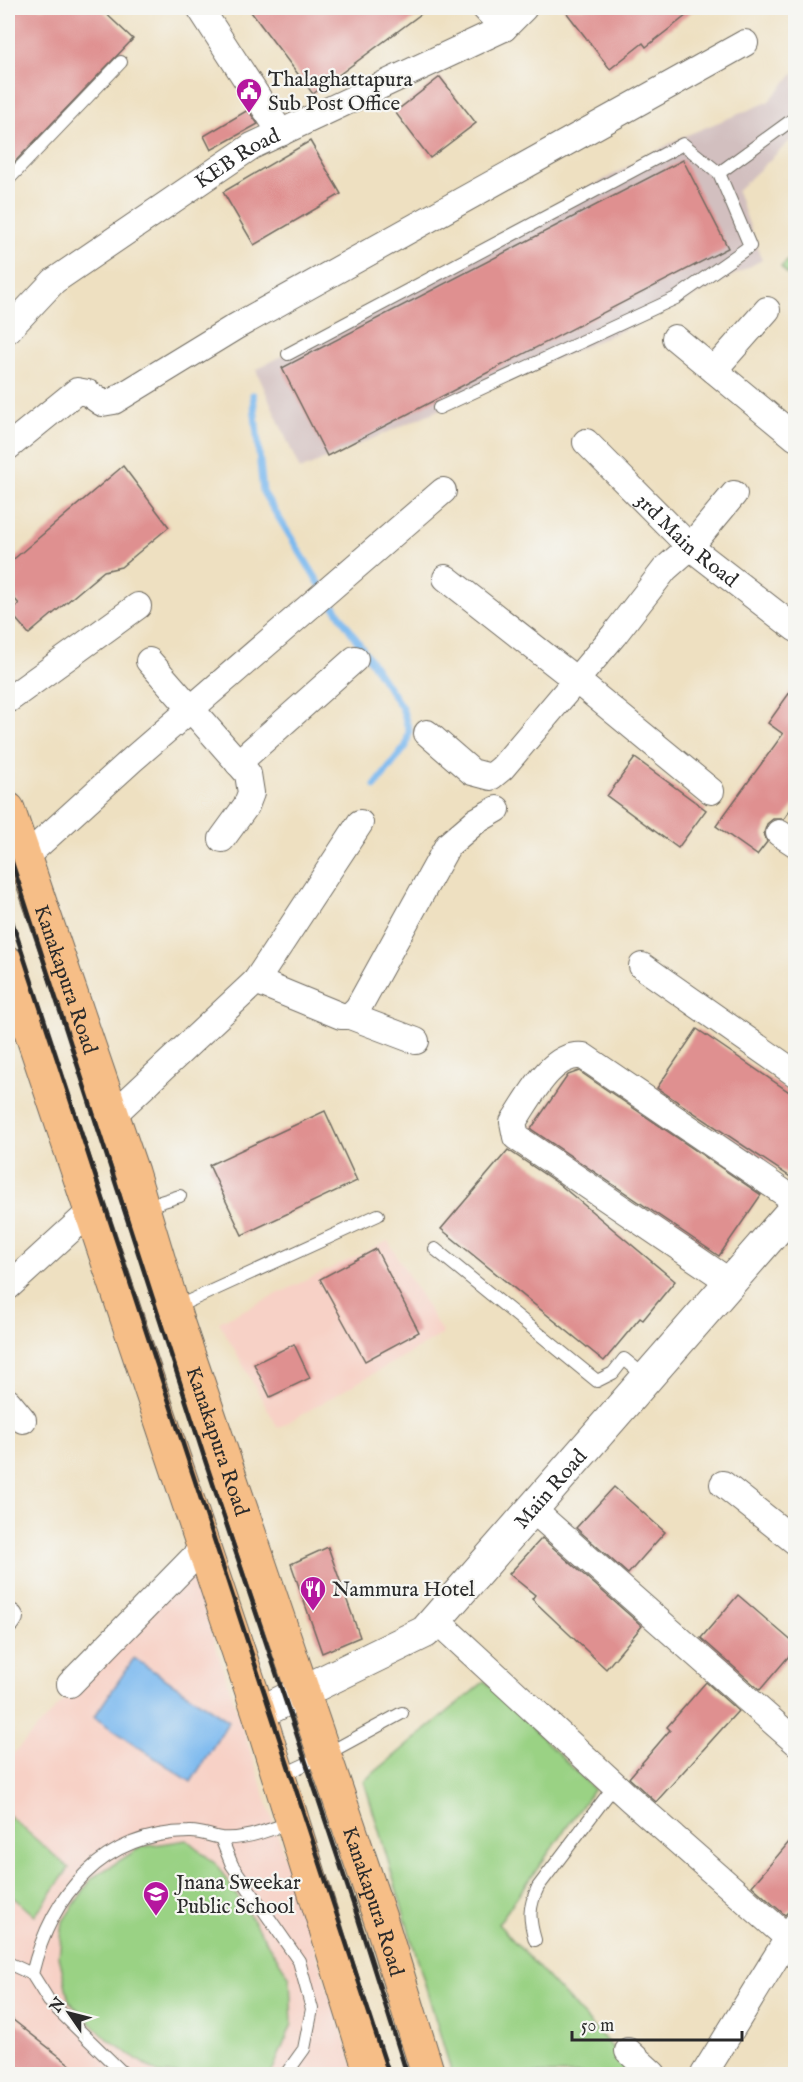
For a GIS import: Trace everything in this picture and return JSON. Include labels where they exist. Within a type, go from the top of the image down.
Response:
[{"type":"highway","name":"Kanakapura Road","points":[[8,809],[23,860],[113,1115],[173,1308],[301,1692],[382,1924],[428,2074]]},
{"type":"highway","points":[[8,963],[16,1018],[91,1211],[204,1547],[279,1776],[371,2074]]},
{"type":"street","points":[[200,8],[281,133]]},
{"type":"street","points":[[485,8],[504,28]]},
{"type":"street","name":"KEB Road","points":[[8,330],[54,281],[252,146],[504,28],[524,8]]},
{"type":"street","points":[[8,447],[77,391],[88,393],[102,403],[114,401],[235,327],[745,42]]},
{"type":"street","points":[[714,370],[767,310]]},
{"type":"street","points":[[675,338],[795,438]]},
{"type":"street","name":"3rd Main Road","points":[[586,442],[690,547],[795,629]]},
{"type":"street","points":[[23,860],[190,710],[443,491]]},
{"type":"street","points":[[427,733],[472,772],[490,777],[502,768],[576,680],[664,569],[690,547],[734,494]]},
{"type":"street","points":[[446,578],[576,680],[711,791]]},
{"type":"street","points":[[8,700],[138,606]]},
{"type":"street","points":[[238,763],[355,659]]},
{"type":"street","points":[[149,661],[248,774],[251,793],[246,806],[222,839]]},
{"type":"street","points":[[350,1016],[358,1008],[448,845],[476,821],[497,809]]},
{"type":"street","points":[[113,1115],[256,981],[360,823]]},
{"type":"street","points":[[642,966],[795,1074]]},
{"type":"street","points":[[256,981],[340,1016],[350,1016],[416,1041]]},
{"type":"street","points":[[730,1282],[516,1137],[513,1122],[555,1065],[573,1054],[583,1056],[795,1201]]},
{"type":"street","name":"Main Road","points":[[259,1713],[425,1632],[795,1207]]},
{"type":"street","points":[[8,1287],[91,1211]]},
{"type":"street","points":[[723,1484],[795,1542]]},
{"type":"street","points":[[533,1510],[795,1742]]},
{"type":"street","points":[[70,1684],[204,1547]]},
{"type":"street","points":[[436,1620],[615,1785],[791,1931],[704,2074]]},
{"type":"street","points":[[628,2051],[653,2074]]},
{"type":"lane","points":[[8,180],[121,62]]},
{"type":"lane","points":[[719,173],[795,117]]},
{"type":"lane","points":[[288,354],[683,144],[719,173],[750,246],[676,298],[439,408]]},
{"type":"lane","points":[[142,1208],[180,1196]]},
{"type":"lane","points":[[173,1308],[378,1215]]},
{"type":"lane","points":[[435,1249],[597,1381],[613,1373],[624,1359],[647,1378]]},
{"type":"lane","points":[[279,1776],[323,1756],[402,1713]]},
{"type":"lane","points":[[535,1940],[528,1916],[534,1895],[615,1785]]},
{"type":"lane","points":[[32,1974],[40,1942],[54,1914],[94,1863],[126,1844],[159,1835],[191,1832],[221,1838],[244,1838],[292,1822]]},
{"type":"lane","points":[[221,1838],[232,1865],[299,1962],[312,2009],[304,2049],[286,2074]]},
{"type":"lane","points":[[8,1963],[32,1974],[49,2001],[124,2074]]},
{"type":"shaded area","points":[[795,72],[795,136],[737,191],[762,260],[671,309],[300,470],[256,370],[682,137],[768,102]]},
{"type":"shaded area","points":[[388,1241],[443,1334],[278,1428],[219,1322]]},
{"type":"shaded area","name":"Jnana Sweekar Public School","points":[[190,1567],[356,2074],[8,2074],[8,1759]]},
{"type":"green space","points":[[795,253],[795,283],[781,267]]},
{"type":"green space","points":[[485,1681],[594,1789],[498,1924],[637,2074],[452,2074],[364,1781]]},
{"type":"green space","points":[[8,1815],[69,1868],[35,1916],[8,1893]]},
{"type":"green space","points":[[187,1840],[217,1865],[290,1978],[292,2024],[272,2072],[268,2074],[159,2074],[107,2039],[69,2001],[59,1956],[63,1921],[92,1878],[141,1847]]},
{"type":"water","points":[[134,1658],[229,1721],[191,1782],[94,1717]]},
{"type":"building","points":[[8,8],[100,8],[133,39],[8,169]]},
{"type":"building","points":[[248,8],[429,8],[313,94]]},
{"type":"building","points":[[563,8],[696,8],[646,47],[643,43],[610,69]]},
{"type":"building","points":[[440,77],[476,123],[430,158],[395,112]]},
{"type":"building","points":[[248,110],[258,124],[211,150],[204,136]]},
{"type":"building","points":[[310,141],[341,194],[254,245],[223,192]]},
{"type":"building","points":[[683,160],[728,248],[327,456],[282,368]]},
{"type":"building","points":[[123,466],[169,527],[121,567],[104,571],[29,634],[10,612],[19,604],[8,591],[8,564]]},
{"type":"building","points":[[795,685],[795,803],[784,819],[773,819],[767,824],[764,833],[767,842],[757,855],[716,826],[783,734],[768,723]]},
{"type":"building","points":[[635,758],[706,810],[678,848],[607,796]]},
{"type":"building","points":[[697,1029],[795,1096],[795,1180],[657,1088]]},
{"type":"building","points":[[579,1071],[761,1195],[719,1256],[531,1129],[568,1075]]},
{"type":"building","points":[[325,1111],[357,1181],[242,1235],[209,1165]]},
{"type":"building","points":[[508,1150],[559,1184],[675,1281],[643,1320],[640,1318],[604,1361],[441,1229]]},
{"type":"building","points":[[376,1249],[419,1332],[365,1361],[320,1279]]},
{"type":"building","points":[[294,1344],[310,1378],[270,1397],[254,1364]]},
{"type":"building","points":[[614,1487],[665,1532],[628,1574],[576,1528]]},
{"type":"building","points":[[542,1538],[642,1626],[606,1669],[532,1599],[535,1595],[509,1574]]},
{"type":"building","points":[[328,1547],[360,1637],[322,1653],[291,1564]]},
{"type":"building","points":[[738,1595],[795,1644],[795,1649],[760,1690],[701,1638]]},
{"type":"building","points":[[706,1682],[738,1711],[656,1802],[629,1778],[670,1730],[667,1727]]},
{"type":"building","points":[[795,1835],[795,1905],[785,1915],[752,1886]]},
{"type":"building","points":[[8,2016],[82,2074],[8,2074]]},
{"type":"waterway","points":[[253,395],[263,492],[322,588]]},
{"type":"waterway","points":[[328,597],[402,708],[409,731],[406,746],[375,786]]},
{"type":"railway","points":[[8,850],[407,2074]]},
{"type":"railway","points":[[8,909],[389,2074]]},
{"type":"place","name":"Thalaghattapura Sub Post Office","points":[[249,114]]},
{"type":"place","name":"Nammura Hotel","points":[[313,1612]]},
{"type":"place","name":"Jnana Sweekar Public School","points":[[156,1917]]}]
